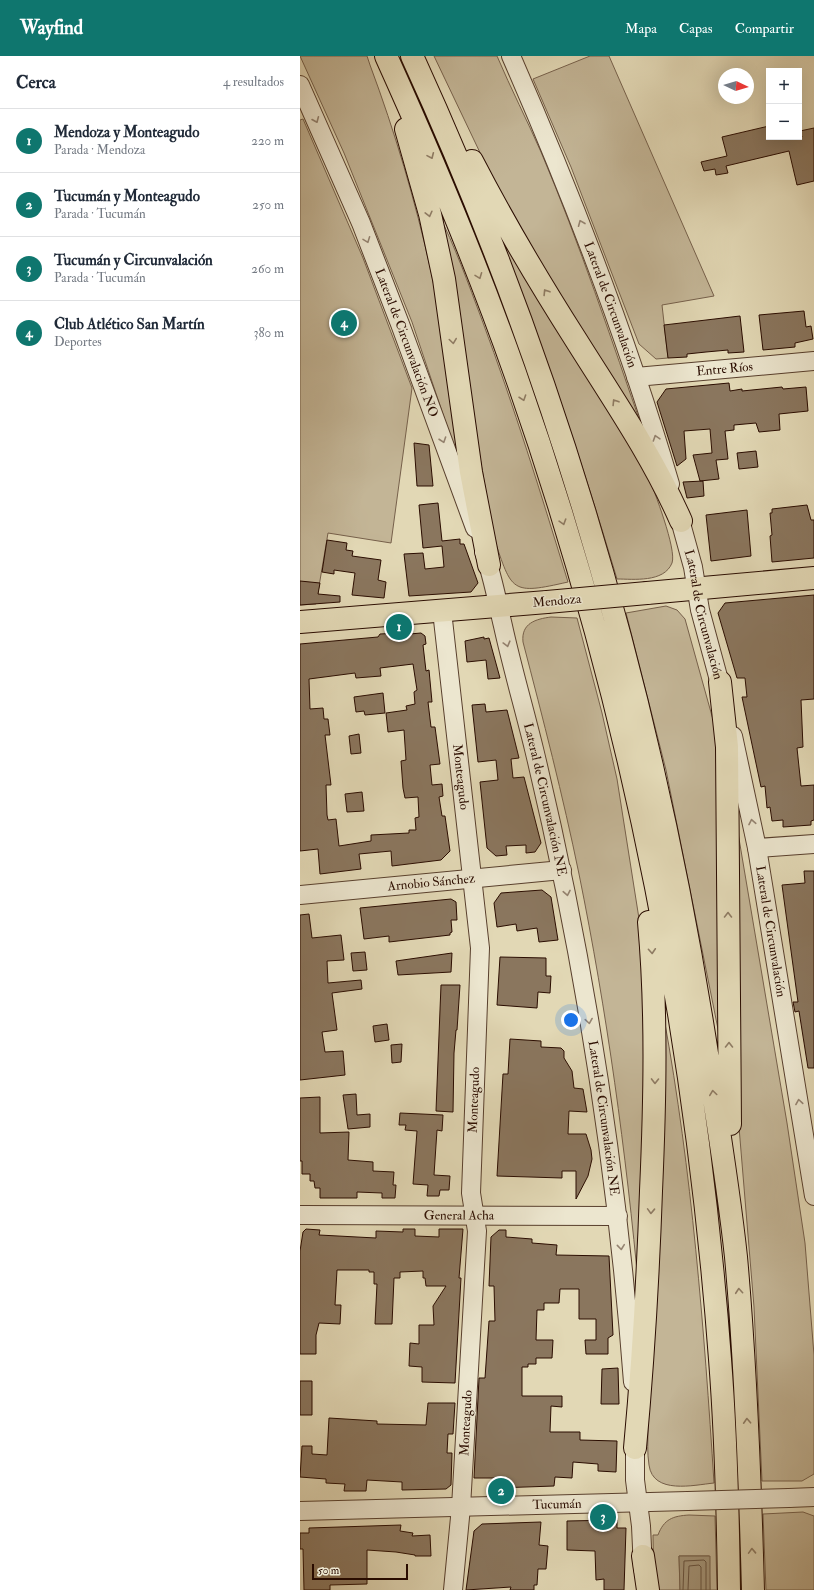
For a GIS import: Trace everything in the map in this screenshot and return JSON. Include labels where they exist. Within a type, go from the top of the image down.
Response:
[{"type":"main road","points":[[381,56],[413,151],[430,214],[442,272],[471,472],[489,565]]},
{"type":"main road","points":[[386,56],[447,194],[519,386],[547,471],[584,593],[634,787],[675,992],[692,1104],[706,1214],[717,1324],[723,1407],[729,1590]]},
{"type":"main road","points":[[412,56],[468,185],[524,332],[566,452],[614,614],[650,753],[677,878],[706,1044],[735,1252]]},
{"type":"main road","points":[[416,56],[521,251],[632,428],[662,480],[681,522]]},
{"type":"main road","name":"Mendoza","points":[[300,622],[814,578]]},
{"type":"main road","points":[[720,682],[726,747],[729,1088],[735,1252],[747,1413],[753,1590]]},
{"type":"main road","points":[[634,787],[652,950],[656,1030],[648,1264],[635,1448]]},
{"type":"main road","points":[[643,1556],[648,1590]]},
{"type":"street","name":"Lateral de Circunvalación","points":[[511,56],[583,228],[636,377],[681,522],[700,610],[720,682],[757,848],[814,1196]]},
{"type":"street","name":"Lateral de Circunvalación NO","points":[[300,85],[349,194],[400,324],[489,565],[499,606]]},
{"type":"street","name":"Entre Ríos","points":[[636,377],[814,361]]},
{"type":"street","name":"Lateral de Circunvalación NE","points":[[499,606],[562,870],[586,999],[618,1216],[629,1326],[635,1448],[635,1480],[643,1556],[643,1590]]},
{"type":"street","name":"Monteagudo","points":[[442,611],[480,948],[471,1193],[478,1231],[461,1507],[453,1590]]},
{"type":"street","points":[[757,848],[814,844]]},
{"type":"street","name":"Arnobio Sánchez","points":[[300,895],[562,870]]},
{"type":"street","name":"General Acha","points":[[300,1215],[475,1217],[618,1216]]},
{"type":"street","name":"Tucumán","points":[[300,1511],[638,1503],[814,1497]]},
{"type":"shaded area","points":[[300,56],[367,56],[404,166],[431,271],[445,347],[463,474],[412,322],[344,153]]},
{"type":"shaded area","points":[[434,56],[497,56],[541,152],[569,222],[644,433],[494,182]]},
{"type":"shaded area","points":[[590,56],[609,56],[714,296],[662,305],[668,358],[656,359],[639,344],[571,167],[533,79]]},
{"type":"shaded area","points":[[303,119],[363,258],[412,388],[391,543],[328,533],[316,604],[300,605],[300,120]]},
{"type":"shaded area","points":[[437,211],[461,265],[494,352],[527,450],[568,582],[535,588],[524,588],[516,585],[510,579],[500,556],[494,538]]},
{"type":"shaded area","points":[[491,213],[617,421],[648,476],[664,520],[673,556],[672,563],[662,574],[655,577],[639,579],[617,579],[558,394],[526,303]]},
{"type":"shaded area","points":[[666,606],[677,610],[685,619],[717,734],[721,1044],[666,770],[626,613]]},
{"type":"shaded area","points":[[551,617],[577,618],[602,713],[617,779],[640,925],[646,1003],[639,1292],[615,1082],[589,926],[566,816],[523,642],[524,630],[527,626],[540,619]]},
{"type":"shaded area","points":[[736,821],[787,1123],[805,1243],[814,1355],[814,1474],[802,1481],[762,1481],[754,1307],[739,1127]]},
{"type":"shaded area","points":[[664,1018],[682,1134],[696,1250],[714,1483],[686,1486],[676,1486],[658,1481],[652,1474],[648,1456]]},
{"type":"shaded area","points":[[803,1512],[814,1516],[814,1590],[766,1590],[763,1514]]},
{"type":"shaded area","points":[[678,1516],[715,1516],[717,1590],[710,1590],[709,1556],[679,1556],[680,1590],[654,1590],[653,1535],[658,1535],[663,1525],[670,1519]]},
{"type":"water","points":[[679,1556],[710,1556],[710,1590],[680,1590]]},
{"type":"building","points":[[766,127],[766,140],[802,140],[802,131],[814,128],[814,181],[797,185],[789,151],[726,166],[728,173],[716,175],[715,169],[704,171],[701,162],[727,156],[722,137]]},
{"type":"building","points":[[804,311],[806,327],[811,326],[813,339],[795,343],[795,347],[763,350],[759,315]]},
{"type":"building","points":[[740,316],[744,352],[728,353],[728,350],[687,354],[687,357],[668,358],[664,325]]},
{"type":"building","points":[[729,383],[730,391],[742,389],[742,391],[782,387],[783,389],[806,387],[808,411],[779,414],[780,430],[759,432],[756,423],[734,425],[734,430],[725,431],[728,459],[716,460],[719,479],[700,481],[693,455],[712,453],[710,429],[684,431],[686,459],[677,466],[657,402],[666,389]]},
{"type":"building","points":[[414,443],[429,445],[433,486],[417,486]]},
{"type":"building","points":[[756,451],[758,467],[739,469],[737,453]]},
{"type":"building","points":[[703,481],[704,496],[687,498],[683,482]]},
{"type":"building","points":[[438,503],[442,541],[460,539],[460,544],[464,544],[478,583],[471,592],[409,596],[404,554],[423,553],[425,569],[444,567],[442,546],[423,548],[419,505]]},
{"type":"building","points":[[807,505],[811,520],[814,520],[814,558],[772,562],[770,513],[772,513],[772,509]]},
{"type":"building","points":[[747,510],[751,556],[711,561],[706,515]]},
{"type":"building","points":[[327,540],[347,543],[346,550],[353,551],[352,556],[381,560],[378,580],[386,582],[384,598],[352,595],[355,573],[334,570],[334,574],[322,572]]},
{"type":"building","points":[[300,581],[320,583],[318,594],[340,596],[340,602],[300,605]]},
{"type":"building","points":[[814,595],[814,699],[801,700],[803,747],[797,748],[801,786],[814,785],[814,820],[811,821],[811,825],[783,827],[783,820],[772,821],[770,807],[767,808],[765,786],[761,787],[742,697],[747,697],[745,678],[737,678],[718,613],[725,603]]},
{"type":"building","points":[[398,633],[398,635],[421,633],[425,636],[426,644],[423,645],[426,671],[429,670],[432,702],[428,702],[431,727],[435,727],[440,764],[430,765],[432,785],[442,784],[443,796],[439,797],[442,816],[445,816],[450,851],[441,860],[392,866],[391,851],[359,854],[361,869],[320,874],[318,849],[300,851],[300,644],[378,637],[380,634]],"holes":[[[413,664],[417,690],[414,692],[415,704],[406,706],[407,710],[386,713],[388,732],[404,730],[406,760],[401,761],[403,788],[405,798],[418,797],[419,817],[415,818],[416,830],[409,830],[409,833],[371,835],[371,841],[339,846],[336,819],[328,820],[327,815],[326,785],[331,785],[325,735],[330,735],[328,719],[324,719],[323,708],[310,709],[309,679],[355,673],[356,678],[381,676],[380,668]]]},
{"type":"building","points":[[484,637],[484,639],[489,638],[500,678],[488,679],[486,660],[467,662],[465,641]]},
{"type":"building","points":[[383,693],[385,713],[365,715],[364,711],[356,712],[354,697]]},
{"type":"building","points":[[485,704],[486,712],[507,710],[519,758],[511,759],[513,778],[524,777],[541,843],[535,852],[526,853],[526,845],[506,846],[507,855],[496,856],[487,848],[480,782],[498,780],[496,760],[478,762],[472,705]]},
{"type":"building","points":[[359,734],[361,753],[351,754],[349,736]]},
{"type":"building","points":[[362,792],[364,811],[347,812],[345,794]]},
{"type":"building","points":[[804,871],[814,871],[814,1068],[808,1068],[799,1011],[795,1012],[793,1002],[798,1002],[782,885],[805,883]]},
{"type":"building","points":[[542,890],[551,897],[558,940],[539,942],[537,928],[517,931],[516,924],[497,927],[494,903],[501,893]]},
{"type":"building","points":[[451,899],[456,902],[457,920],[451,920],[452,932],[450,935],[389,942],[389,936],[364,939],[360,908]]},
{"type":"building","points":[[309,914],[312,938],[341,935],[344,960],[327,961],[328,983],[361,980],[362,989],[332,993],[337,1030],[322,1032],[325,1052],[343,1051],[345,1075],[300,1080],[300,915]]},
{"type":"building","points":[[365,952],[367,970],[353,971],[351,953]]},
{"type":"building","points":[[452,953],[451,972],[398,975],[396,961]]},
{"type":"building","points":[[500,957],[546,958],[546,976],[551,976],[550,993],[538,992],[537,1008],[497,1005]]},
{"type":"building","points":[[441,985],[460,985],[454,1053],[453,1112],[436,1111]]},
{"type":"building","points":[[387,1024],[389,1040],[375,1042],[373,1026]]},
{"type":"building","points":[[510,1039],[541,1041],[541,1047],[561,1048],[564,1051],[564,1058],[572,1071],[574,1088],[583,1089],[587,1112],[569,1111],[568,1134],[586,1134],[592,1159],[588,1176],[576,1199],[576,1171],[562,1171],[562,1178],[497,1176],[503,1074],[508,1074]]},
{"type":"building","points":[[402,1044],[401,1062],[392,1063],[391,1045]]},
{"type":"building","points":[[356,1094],[357,1115],[370,1114],[370,1127],[348,1129],[343,1095]]},
{"type":"building","points":[[320,1097],[320,1133],[349,1132],[348,1160],[373,1162],[373,1171],[394,1172],[393,1185],[396,1185],[395,1198],[382,1198],[382,1193],[357,1192],[357,1198],[320,1198],[320,1188],[315,1188],[314,1181],[310,1181],[310,1174],[302,1174],[302,1161],[300,1161],[300,1098]]},
{"type":"building","points":[[400,1113],[443,1115],[442,1131],[437,1130],[434,1175],[450,1176],[449,1190],[440,1190],[439,1196],[427,1196],[428,1185],[413,1184],[417,1131],[405,1130],[406,1125],[399,1125]]},
{"type":"building","points":[[306,1229],[320,1230],[319,1235],[376,1238],[376,1231],[403,1232],[403,1229],[415,1229],[415,1236],[439,1237],[439,1229],[463,1229],[459,1278],[461,1278],[455,1383],[422,1382],[422,1367],[409,1366],[410,1343],[419,1344],[419,1325],[434,1325],[433,1306],[446,1286],[426,1286],[425,1278],[423,1278],[423,1271],[400,1272],[400,1278],[394,1278],[392,1324],[375,1324],[377,1284],[374,1284],[374,1272],[369,1272],[369,1270],[337,1270],[335,1305],[341,1305],[340,1324],[319,1323],[316,1335],[316,1354],[300,1354],[300,1251],[303,1232]]},
{"type":"building","points":[[499,1230],[506,1230],[506,1237],[532,1239],[532,1243],[557,1245],[556,1255],[609,1256],[613,1335],[608,1338],[608,1354],[586,1354],[585,1340],[596,1340],[596,1319],[579,1319],[579,1289],[560,1289],[559,1303],[544,1303],[544,1310],[537,1310],[536,1340],[553,1340],[552,1358],[536,1358],[536,1364],[528,1364],[528,1367],[522,1367],[522,1396],[562,1396],[562,1407],[551,1406],[550,1432],[580,1432],[580,1440],[617,1441],[616,1472],[598,1471],[598,1464],[573,1462],[572,1478],[555,1477],[554,1486],[497,1488],[497,1478],[474,1478],[479,1378],[485,1378],[489,1321],[495,1321],[494,1286],[489,1286],[491,1237]]},
{"type":"building","points":[[618,1368],[619,1404],[601,1404],[602,1369]]},
{"type":"building","points":[[300,1381],[312,1381],[312,1415],[300,1415]]},
{"type":"building","points":[[428,1403],[455,1403],[453,1434],[448,1434],[447,1453],[452,1453],[451,1485],[446,1489],[402,1490],[402,1482],[367,1480],[366,1491],[344,1491],[345,1484],[326,1483],[326,1479],[300,1477],[302,1446],[312,1446],[312,1454],[327,1455],[329,1418],[377,1421],[377,1424],[426,1425]]},
{"type":"building","points":[[617,1520],[617,1528],[626,1528],[624,1590],[604,1590],[604,1579],[596,1580],[595,1551],[567,1550],[567,1521]]},
{"type":"building","points":[[541,1522],[539,1545],[548,1546],[546,1569],[538,1569],[537,1585],[534,1585],[534,1590],[510,1590],[511,1587],[466,1590],[474,1531],[482,1524]]},
{"type":"building","points":[[401,1525],[400,1531],[413,1533],[412,1536],[430,1535],[431,1556],[415,1556],[396,1552],[367,1550],[367,1584],[330,1585],[330,1590],[304,1590],[303,1549],[300,1549],[300,1533],[309,1533],[309,1528]]},
{"type":"place","name":"Club Atlético San Martín","points":[[344,323]]},
{"type":"place","name":"Mendoza y Monteagudo","points":[[399,627]]},
{"type":"place","name":"Tucumán y Monteagudo","points":[[501,1491]]},
{"type":"place","name":"Tucumán y Circunvalación","points":[[603,1517]]}]
